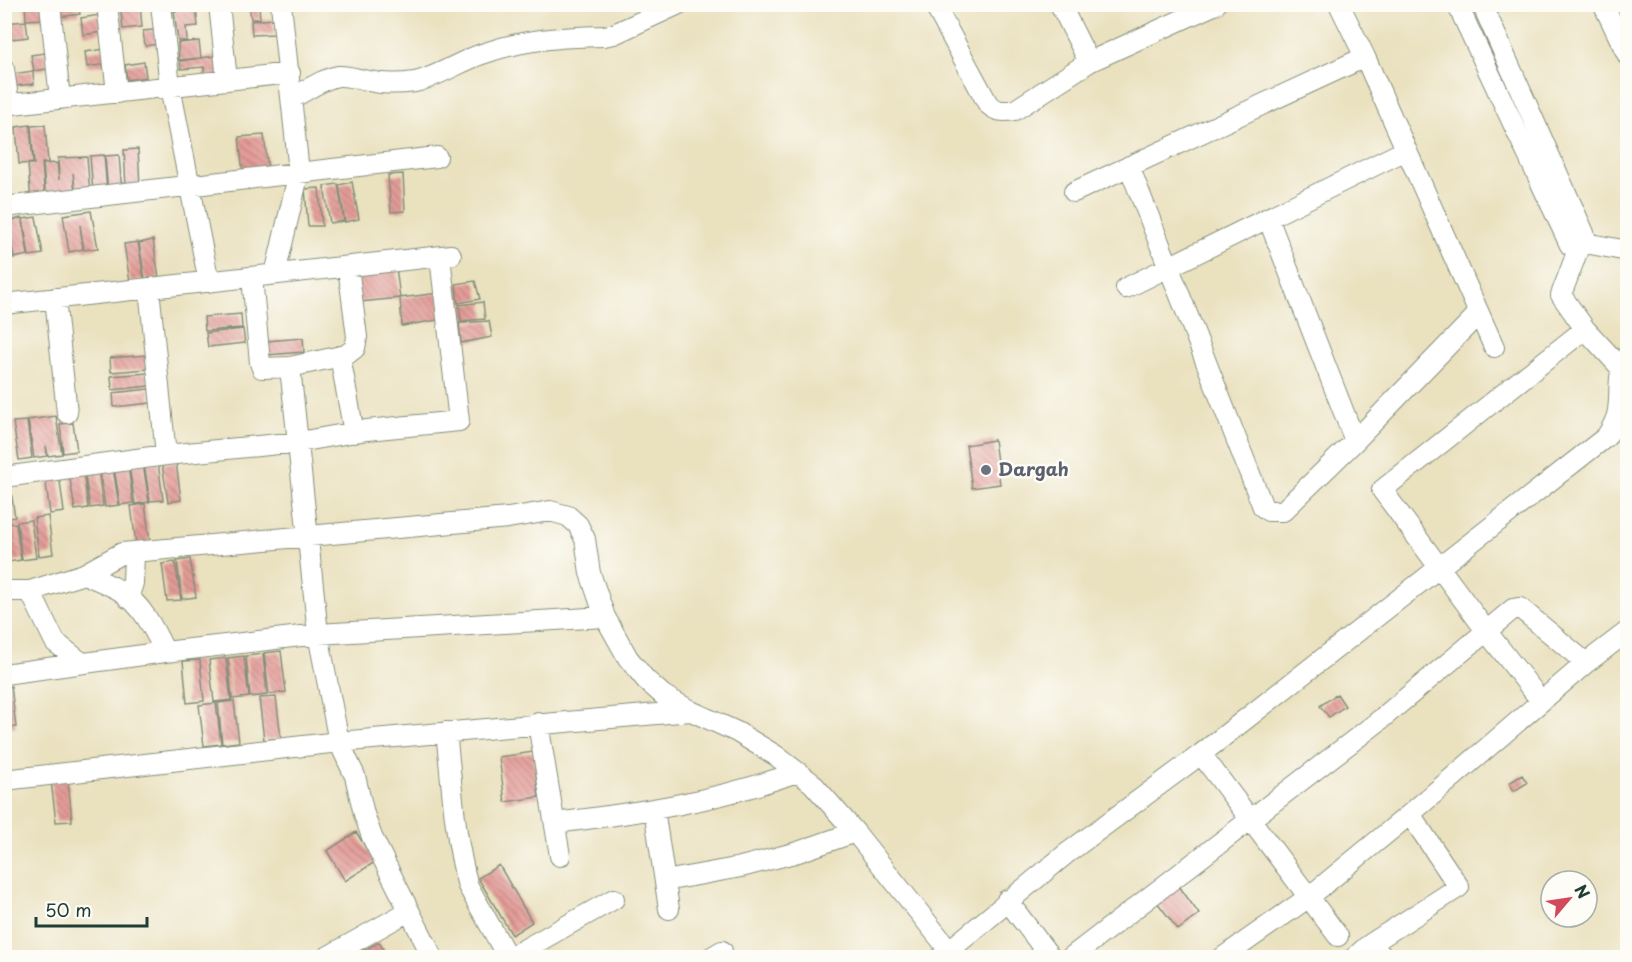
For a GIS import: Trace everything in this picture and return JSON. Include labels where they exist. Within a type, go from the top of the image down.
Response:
[{"type":"street","points":[[50,4],[60,99]]},
{"type":"street","points":[[107,4],[117,93]]},
{"type":"street","points":[[161,4],[170,87],[209,282]]},
{"type":"street","points":[[219,4],[227,80]]},
{"type":"street","points":[[276,274],[299,172],[281,4]]},
{"type":"street","points":[[292,98],[339,76],[351,76],[370,82],[413,82],[428,79],[463,62],[510,45],[543,38],[614,34],[680,4]]},
{"type":"street","points":[[1060,4],[1089,62]]},
{"type":"street","points":[[933,6],[988,104],[996,111],[1004,112],[1015,110],[1089,62],[1216,4]]},
{"type":"street","points":[[1339,4],[1365,57],[1494,347]]},
{"type":"street","points":[[1457,4],[1570,245],[1628,251]]},
{"type":"street","points":[[4,591],[30,591],[84,574],[122,553],[508,518],[550,511],[568,516],[578,525],[585,539],[590,573],[605,617],[628,658],[646,680],[663,695],[690,711],[737,732],[776,756],[812,783],[855,832],[944,954],[1007,900],[1201,754],[1606,437],[1613,426],[1623,408],[1624,362],[1585,329],[1561,295],[1582,245],[1584,233],[1482,4]]},
{"type":"street","points":[[1603,4],[1628,56]]},
{"type":"street","points":[[1074,192],[1365,57]]},
{"type":"street","points":[[4,69],[7,105],[290,73]]},
{"type":"street","points":[[1126,288],[1406,150]]},
{"type":"street","points":[[4,207],[437,157]]},
{"type":"street","points":[[1129,166],[1263,507],[1268,511],[1282,511],[1355,441],[1479,313]]},
{"type":"street","points":[[1268,218],[1355,441]]},
{"type":"street","points":[[4,304],[445,256],[459,421],[299,442],[166,455],[4,477]]},
{"type":"street","points":[[252,277],[262,368],[290,367],[340,356],[355,348],[357,337],[348,267]]},
{"type":"street","points":[[149,288],[166,455]]},
{"type":"street","points":[[55,298],[67,413]]},
{"type":"street","points":[[1541,701],[1382,490],[1585,329]]},
{"type":"street","points":[[340,356],[354,433]]},
{"type":"street","points":[[290,367],[318,634],[339,742],[356,776],[364,814],[372,837],[433,957]]},
{"type":"street","points":[[128,598],[133,583],[134,552]]},
{"type":"street","points":[[84,574],[121,591],[135,603],[152,624],[165,652]]},
{"type":"street","points":[[30,591],[55,642],[82,663]]},
{"type":"street","points":[[1070,957],[1375,724],[1513,609],[1520,608],[1586,663]]},
{"type":"street","points":[[4,674],[318,634],[605,617]]},
{"type":"street","points":[[1222,957],[1309,897],[1586,663],[1628,631]]},
{"type":"street","points":[[4,780],[339,742],[690,711]]},
{"type":"street","points":[[538,723],[560,856]]},
{"type":"street","points":[[446,732],[459,839],[468,886],[508,957],[614,899]]},
{"type":"street","points":[[1201,754],[1338,936]]},
{"type":"street","points":[[555,823],[654,809],[756,787],[797,772]]},
{"type":"street","points":[[654,809],[669,909]]},
{"type":"street","points":[[1369,953],[1459,887],[1410,814]]},
{"type":"street","points":[[665,881],[741,867],[798,852],[855,832]]},
{"type":"street","points":[[1007,900],[1051,957]]},
{"type":"street","points":[[327,957],[410,910]]},
{"type":"building","points":[[25,4],[45,4],[46,19],[26,20]]},
{"type":"building","points":[[57,4],[78,4],[80,14],[59,17]]},
{"type":"building","points":[[120,4],[140,4],[142,27],[123,29]]},
{"type":"building","points":[[249,4],[259,5],[260,19],[251,19]]},
{"type":"building","points":[[196,9],[198,26],[186,27],[187,41],[178,41],[174,11]]},
{"type":"building","points":[[100,15],[102,32],[83,35],[81,18]]},
{"type":"building","points":[[273,19],[274,34],[252,35],[251,21]]},
{"type":"building","points":[[26,21],[28,37],[5,40],[4,23]]},
{"type":"building","points":[[163,29],[165,43],[145,46],[143,31]]},
{"type":"building","points":[[199,41],[201,58],[179,60],[178,43]]},
{"type":"building","points":[[105,49],[107,64],[87,67],[85,52]]},
{"type":"building","points":[[45,53],[47,69],[34,71],[31,55]]},
{"type":"building","points":[[221,55],[223,74],[204,75],[204,67],[181,69],[180,61]]},
{"type":"building","points":[[144,62],[146,77],[127,80],[125,65]]},
{"type":"building","points":[[33,71],[34,84],[15,86],[13,74]]},
{"type":"building","points":[[30,125],[33,163],[19,164],[16,127]]},
{"type":"building","points":[[45,125],[48,163],[42,163],[45,201],[31,202],[28,164],[34,164],[31,126]]},
{"type":"building","points":[[264,135],[268,170],[243,173],[239,137]]},
{"type":"building","points":[[138,149],[140,186],[126,187],[124,150]]},
{"type":"building","points":[[104,155],[107,192],[93,193],[90,156]]},
{"type":"building","points":[[119,155],[122,192],[108,193],[105,156]]},
{"type":"building","points":[[87,157],[90,194],[76,195],[73,173],[75,194],[46,201],[43,164],[57,163],[59,180],[58,158]]},
{"type":"building","points":[[403,174],[405,211],[391,212],[388,175]]},
{"type":"building","points":[[352,182],[359,219],[345,222],[339,185]]},
{"type":"building","points":[[338,184],[344,221],[330,223],[324,186]]},
{"type":"building","points":[[319,188],[322,226],[308,226],[305,189]]},
{"type":"building","points":[[91,211],[98,248],[84,250],[80,225],[83,249],[69,252],[63,215]]},
{"type":"building","points":[[36,217],[43,254],[29,256],[23,219]]},
{"type":"building","points":[[22,218],[28,255],[14,258],[8,221]]},
{"type":"building","points":[[153,240],[159,278],[145,280],[139,243]]},
{"type":"building","points":[[138,242],[144,279],[130,282],[124,244]]},
{"type":"building","points":[[396,267],[400,298],[360,302],[355,272]]},
{"type":"building","points":[[475,281],[480,299],[458,303],[456,284]]},
{"type":"building","points":[[439,293],[443,319],[402,326],[400,298]]},
{"type":"building","points":[[483,302],[485,319],[461,321],[459,305]]},
{"type":"building","points":[[241,314],[242,328],[205,331],[204,317]]},
{"type":"building","points":[[489,321],[492,337],[461,343],[459,323]]},
{"type":"building","points":[[243,329],[245,343],[208,347],[206,333]]},
{"type":"building","points":[[303,338],[304,352],[267,355],[266,341]]},
{"type":"building","points":[[147,355],[148,369],[111,372],[110,358]]},
{"type":"building","points":[[148,373],[149,386],[112,390],[111,376]]},
{"type":"building","points":[[149,389],[151,403],[114,407],[113,393]]},
{"type":"building","points":[[56,416],[62,454],[48,456],[46,446],[47,456],[34,458],[28,420]]},
{"type":"building","points":[[27,421],[32,458],[19,460],[13,422]]},
{"type":"building","points":[[73,423],[77,451],[63,453],[60,424]]},
{"type":"building","points":[[994,440],[1000,484],[972,488],[966,445]]},
{"type":"building","points":[[158,462],[163,500],[150,501],[144,464]]},
{"type":"building","points":[[176,462],[181,500],[168,502],[162,464]]},
{"type":"building","points":[[143,464],[149,502],[135,504],[129,466]]},
{"type":"building","points":[[128,465],[133,503],[120,505],[114,467]]},
{"type":"building","points":[[98,468],[103,506],[90,508],[84,470]]},
{"type":"building","points":[[113,468],[119,505],[105,507],[100,470]]},
{"type":"building","points":[[83,471],[88,508],[75,510],[69,473]]},
{"type":"building","points":[[59,474],[64,512],[50,514],[45,476]]},
{"type":"building","points":[[9,479],[15,517],[4,519],[4,480]]},
{"type":"building","points":[[145,504],[150,542],[136,544],[131,506]]},
{"type":"building","points":[[48,516],[53,554],[39,556],[34,518]]},
{"type":"building","points":[[31,520],[36,558],[22,560],[17,522]]},
{"type":"building","points":[[16,523],[21,560],[8,562],[4,524]]},
{"type":"building","points":[[190,559],[196,597],[182,599],[177,561]]},
{"type":"building","points":[[175,562],[181,600],[167,601],[162,564]]},
{"type":"building","points":[[281,651],[286,692],[269,694],[264,653]]},
{"type":"building","points":[[263,654],[267,695],[250,697],[246,656]]},
{"type":"building","points":[[244,656],[249,697],[232,699],[228,658]]},
{"type":"building","points":[[226,658],[231,700],[214,702],[209,660]]},
{"type":"building","points":[[200,660],[204,701],[187,703],[183,661]]},
{"type":"building","points":[[11,686],[16,727],[5,728],[5,687]]},
{"type":"building","points":[[1337,694],[1345,706],[1329,717],[1320,706]]},
{"type":"building","points":[[276,697],[281,738],[264,740],[259,698]]},
{"type":"building","points":[[234,701],[239,742],[222,744],[218,703]]},
{"type":"building","points":[[216,703],[221,744],[204,746],[199,705]]},
{"type":"building","points":[[533,752],[539,797],[505,802],[499,757]]},
{"type":"building","points":[[1522,775],[1527,783],[1514,791],[1509,783]]},
{"type":"building","points":[[68,779],[72,821],[56,822],[51,781]]},
{"type":"building","points":[[356,832],[375,862],[345,881],[327,851]]},
{"type":"building","points":[[499,865],[532,922],[512,935],[478,878]]},
{"type":"building","points":[[1179,886],[1199,914],[1178,930],[1157,902]]},
{"type":"building","points":[[379,942],[388,958],[350,958]]},
{"type":"place","name":"Dargah","points":[[986,470]]}]
